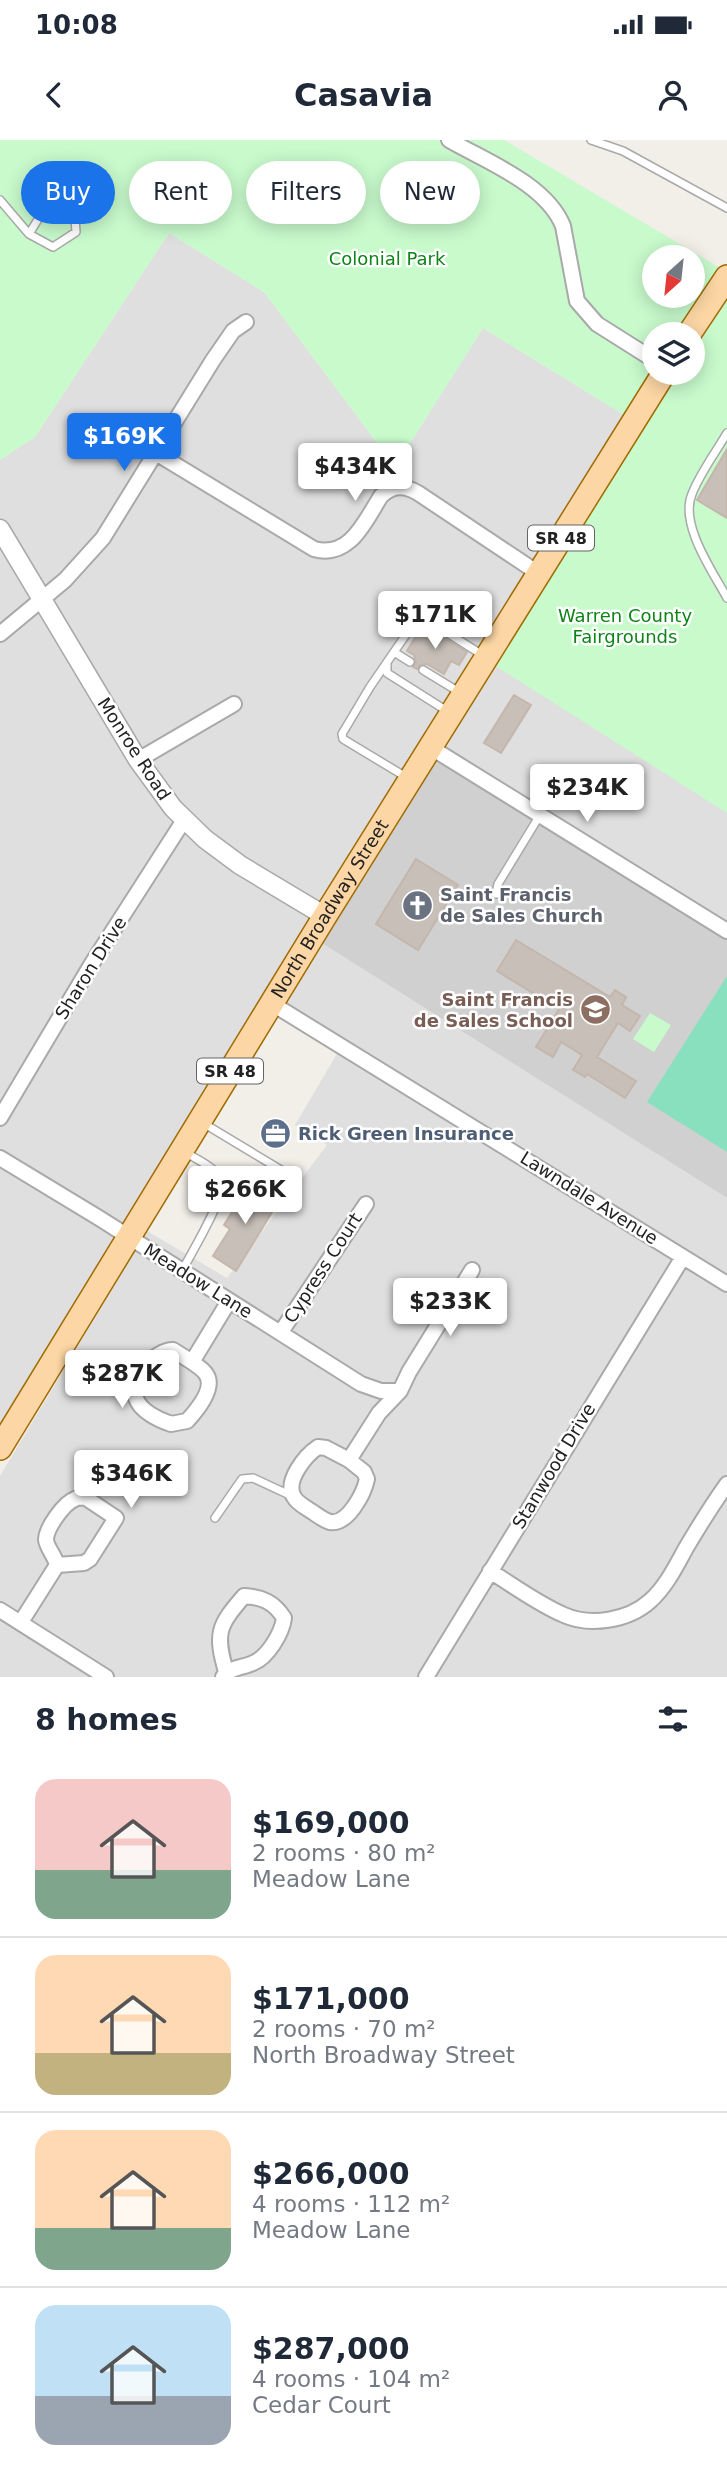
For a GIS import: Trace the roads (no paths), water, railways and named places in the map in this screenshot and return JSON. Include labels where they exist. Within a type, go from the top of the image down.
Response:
[{"type":"main road","points":[[697,322],[727,277]]},
{"type":"main road","name":"North Broadway Street","points":[[0,1448],[271,1003],[656,385]]},
{"type":"street","points":[[449,140],[529,185],[552,207],[563,226],[577,301],[597,324],[642,352]]},
{"type":"street","points":[[0,634],[65,580],[103,538],[213,360],[233,331],[246,321]]},
{"type":"street","points":[[156,453],[314,549],[331,552],[346,545],[381,496],[388,490],[404,487],[418,493],[538,573]]},
{"type":"street","name":"Monroe Road","points":[[0,529],[138,760],[184,820],[240,865],[325,916]]},
{"type":"street","points":[[138,760],[234,704]]},
{"type":"street","points":[[430,747],[727,931]]},
{"type":"street","name":"Sharon Drive","points":[[0,1118],[91,965],[184,820]]},
{"type":"street","name":"Lawndale Avenue","points":[[271,1003],[727,1284]]},
{"type":"street","name":"Meadow Lane","points":[[0,1157],[361,1384],[381,1391],[401,1391]]},
{"type":"street","name":"Cypress Court","points":[[281,1332],[366,1204]]},
{"type":"street","name":"Stanwood Drive","points":[[426,1677],[683,1257]]},
{"type":"street","points":[[349,1460],[379,1413],[401,1391],[409,1372],[472,1270]]},
{"type":"street","points":[[192,1362],[229,1301]]},
{"type":"street","points":[[173,1350],[192,1362],[207,1374],[209,1383],[203,1399],[187,1421],[171,1424],[140,1405],[135,1390],[137,1381],[159,1353],[173,1350]]},
{"type":"street","points":[[318,1447],[327,1448],[349,1460],[364,1472],[367,1479],[361,1495],[338,1521],[330,1521],[294,1497],[291,1490],[292,1481],[311,1452],[318,1447]]},
{"type":"street","points":[[490,1571],[541,1603],[572,1618],[607,1620],[632,1613],[653,1599],[663,1586],[727,1484]]},
{"type":"street","points":[[21,1622],[57,1565],[48,1546],[48,1532],[65,1506],[73,1499],[86,1497],[116,1518],[90,1559],[84,1563],[57,1565]]},
{"type":"street","points":[[244,1596],[265,1600],[279,1610],[284,1618],[279,1634],[257,1662],[225,1674],[218,1638],[226,1619],[244,1596]]},
{"type":"street","points":[[0,1609],[106,1677]]},
{"type":"lane","points":[[591,140],[623,151],[727,208]]},
{"type":"lane","points":[[0,200],[29,234],[53,247],[76,232],[75,204],[58,197],[45,208],[29,234]]},
{"type":"lane","points":[[727,433],[691,495],[688,514],[700,548],[727,598]]},
{"type":"lane","points":[[410,779],[343,739],[342,734],[349,722],[416,618],[420,617],[486,657]]},
{"type":"lane","points":[[394,652],[410,662]]},
{"type":"lane","points":[[388,662],[387,673],[457,704]]},
{"type":"lane","points":[[423,670],[457,704]]},
{"type":"lane","points":[[496,894],[498,884],[540,816]]},
{"type":"lane","points":[[200,1121],[291,1176]]},
{"type":"lane","points":[[182,1150],[220,1177],[222,1186],[217,1203],[182,1271]]},
{"type":"lane","points":[[215,1518],[242,1479],[253,1478],[294,1497]]},
{"type":"place","name":"Saint Francis de Sales Church","points":[[417,905]]},
{"type":"place","name":"Saint Francis de Sales School","points":[[596,1010]]},
{"type":"place","name":"Rick Green Insurance","points":[[275,1134]]},
{"type":"park label","name":"Colonial Park","points":[[387,259]]},
{"type":"park label","name":"Warren County Fairgrounds","points":[[625,626]]}]
